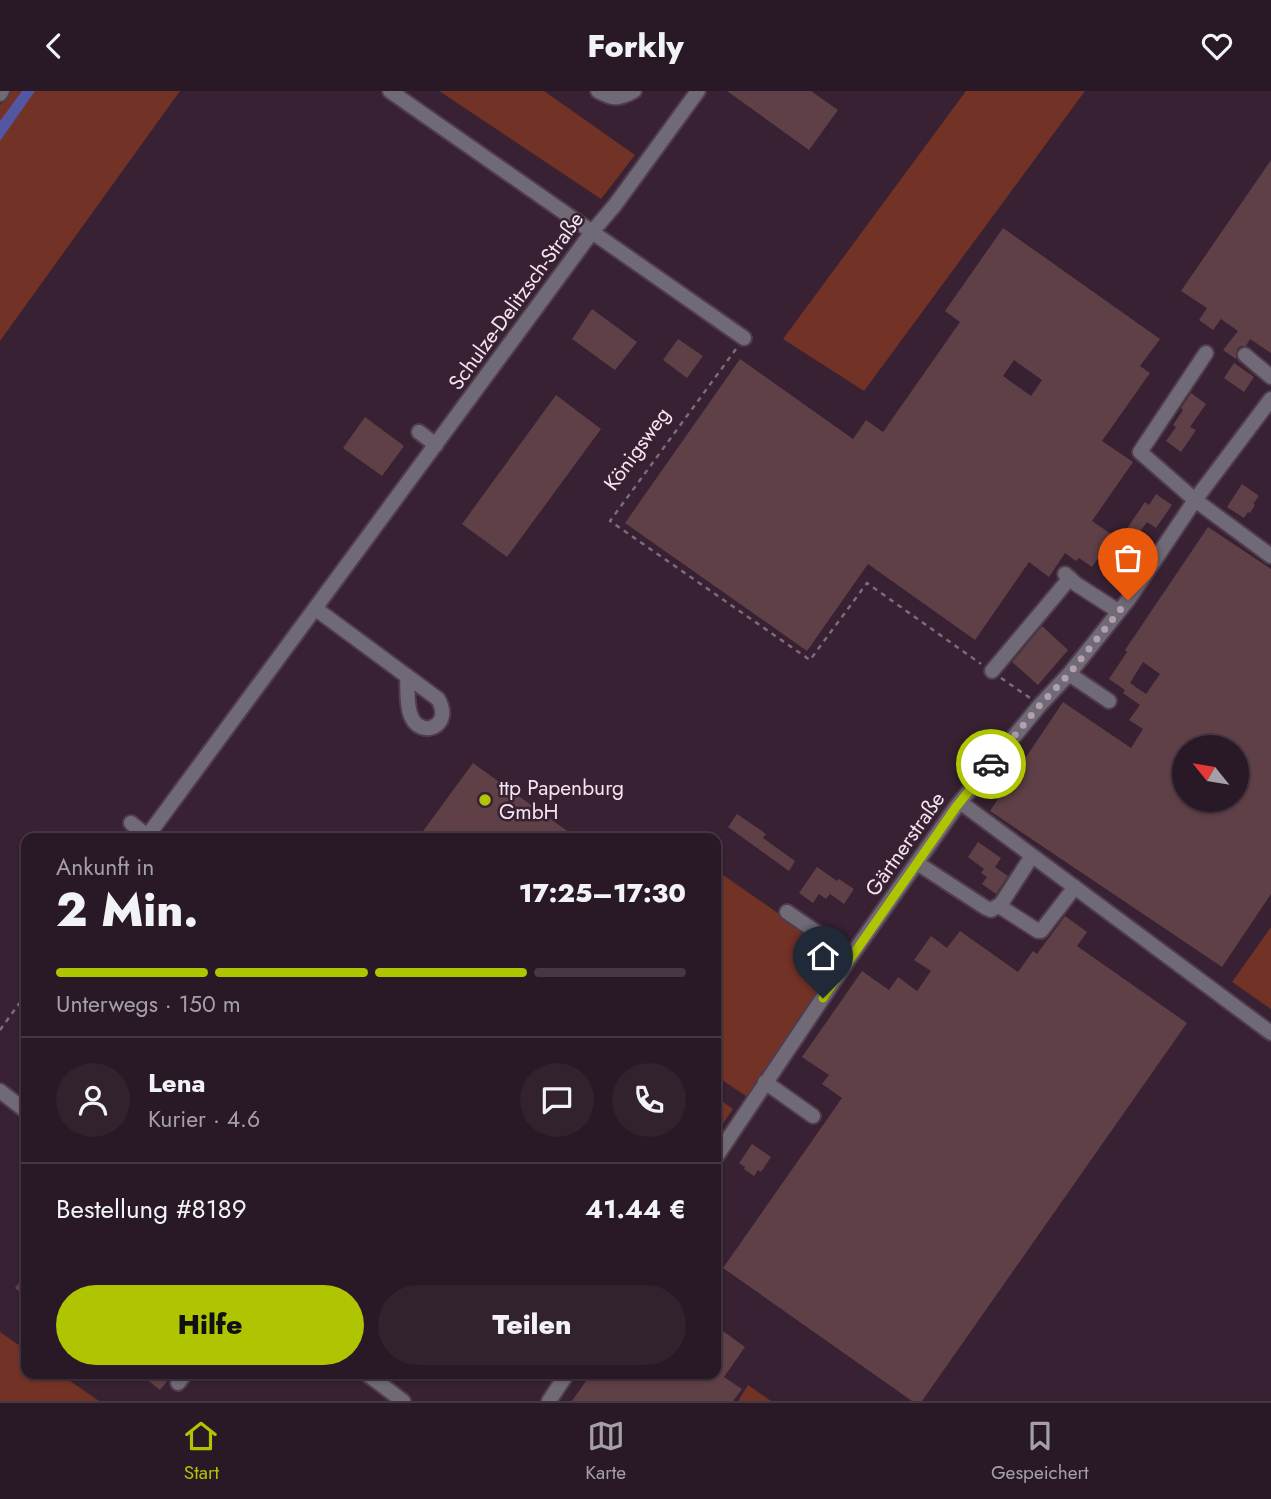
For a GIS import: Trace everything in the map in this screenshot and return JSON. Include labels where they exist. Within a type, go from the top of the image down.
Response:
[{"type":"street","points":[[390,91],[744,338]]},
{"type":"street","points":[[598,91],[611,98],[624,97],[634,91]]},
{"type":"street","name":"Schulze-Delitzsch-Straße","points":[[151,833],[592,232],[636,187],[698,91]]},
{"type":"street","points":[[1206,353],[1140,452],[1195,501],[1271,556]]},
{"type":"street","points":[[1245,355],[1271,377]]},
{"type":"street","name":"Gärtnerstraße","points":[[721,1149],[851,956],[960,802],[1128,600],[1195,501],[1271,399]]},
{"type":"street","points":[[419,432],[436,445]]},
{"type":"street","points":[[992,671],[1066,575],[1118,611]]},
{"type":"street","points":[[316,609],[407,677]]},
{"type":"street","points":[[1069,674],[1109,701]]},
{"type":"street","points":[[960,802],[1271,1033]]},
{"type":"street","name":"Schulze-Delitzsch-Straße","points":[[131,823],[142,833]]},
{"type":"street","points":[[917,863],[991,910],[999,906],[1032,856]]},
{"type":"street","points":[[999,906],[1038,932],[1075,887]]},
{"type":"street","points":[[787,912],[851,956]]},
{"type":"street","points":[[765,1082],[813,1116]]},
{"type":"street","points":[[0,1091],[21,1107]]},
{"type":"street","points":[[374,1379],[403,1401]]},
{"type":"street","points":[[549,1401],[564,1379]]},
{"type":"path","name":"Königsweg","points":[[744,338],[610,521],[810,660],[867,583],[1040,705]]},
{"type":"path","points":[[0,1030],[21,1001]]},
{"type":"shaded area","points":[[10,91],[180,91],[0,341],[0,105]]},
{"type":"shaded area","points":[[22,91],[35,91],[0,141],[0,121]]},
{"type":"shaded area","points":[[439,91],[544,91],[635,155],[601,199]]},
{"type":"shaded area","points":[[966,91],[1085,91],[864,391],[783,339]]},
{"type":"shaded area","points":[[721,873],[838,955],[841,962],[749,1098],[721,1079]]},
{"type":"shaded area","points":[[1271,927],[1271,1009],[1232,982]]},
{"type":"shaded area","points":[[721,1101],[733,1109],[721,1126]]},
{"type":"shaded area","points":[[0,1332],[21,1347],[21,1379],[67,1379],[99,1401],[0,1401]]},
{"type":"shaded area","points":[[748,1385],[771,1401],[738,1401]]},
{"type":"building","points":[[727,91],[811,91],[838,110],[809,150]]},
{"type":"building","points":[[1271,160],[1271,353],[1250,339],[1246,346],[1237,349],[1236,359],[1223,350],[1238,331],[1221,319],[1213,330],[1199,320],[1207,308],[1181,291]]},
{"type":"building","points":[[1003,228],[1160,339],[1140,366],[1150,373],[1102,441],[1133,462],[1092,521],[1114,536],[1092,567],[1065,553],[1049,577],[1029,562],[975,640],[868,564],[807,651],[625,523],[740,359],[853,439],[866,420],[883,432],[960,322],[945,311]],"holes":[[[1014,360],[1042,380],[1031,396],[1003,376]]]},
{"type":"building","points":[[592,309],[637,342],[615,370],[572,339]]},
{"type":"building","points":[[678,339],[703,356],[687,378],[663,360]]},
{"type":"building","points":[[1234,363],[1254,377],[1244,392],[1224,378]]},
{"type":"building","points":[[1191,393],[1206,404],[1190,427],[1196,430],[1181,452],[1166,441],[1176,427],[1173,425]]},
{"type":"building","points":[[556,395],[601,429],[507,557],[462,524]]},
{"type":"building","points":[[365,417],[404,446],[382,476],[343,448]]},
{"type":"building","points":[[1242,484],[1259,496],[1250,513],[1244,518],[1227,507]]},
{"type":"building","points":[[1156,494],[1172,505],[1156,528],[1147,522],[1136,537],[1126,530],[1145,502],[1149,505]]},
{"type":"building","points":[[1208,527],[1271,569],[1271,894],[1222,967],[990,811],[1063,702],[1131,748],[1143,729],[1129,720],[1140,705],[1109,679],[1127,652],[1125,650]],"holes":[[[1143,662],[1160,674],[1146,694],[1130,683]]]},
{"type":"building","points":[[1042,626],[1068,650],[1038,685],[1012,662]]},
{"type":"building","name":"ttp Papenburg GmbH","points":[[473,763],[570,833],[422,833]]},
{"type":"building","points":[[737,814],[766,834],[763,838],[795,861],[789,871],[728,827]]},
{"type":"building","points":[[978,842],[1001,858],[995,867],[1008,876],[996,894],[982,884],[987,877],[981,873],[984,869],[968,857]]},
{"type":"building","points":[[817,867],[854,889],[844,904],[830,894],[826,899],[819,894],[813,903],[799,893]]},
{"type":"building","points":[[1065,916],[1087,932],[1077,946],[1187,1023],[922,1401],[912,1401],[723,1268],[842,1098],[822,1084],[829,1075],[802,1057],[862,971],[889,990],[898,977],[917,991],[931,971],[914,960],[931,936],[947,948],[960,931],[1018,972],[1033,951],[1037,954]]},
{"type":"building","points":[[752,1144],[771,1157],[761,1172],[758,1170],[754,1176],[739,1163]]},
{"type":"building","points":[[21,1280],[21,1293],[15,1288]]},
{"type":"building","points":[[721,1330],[745,1347],[724,1377],[742,1389],[733,1401],[572,1401],[587,1379],[721,1379]]},
{"type":"building","points":[[146,1379],[169,1379],[160,1390]]},
{"type":"way so far","points":[[991,764],[1069,674],[1128,600]]},
{"type":"place","name":"ttp Papenburg GmbH","points":[[485,800]]},
{"type":"route","points":[[823,998],[956,807],[991,764]]}]
